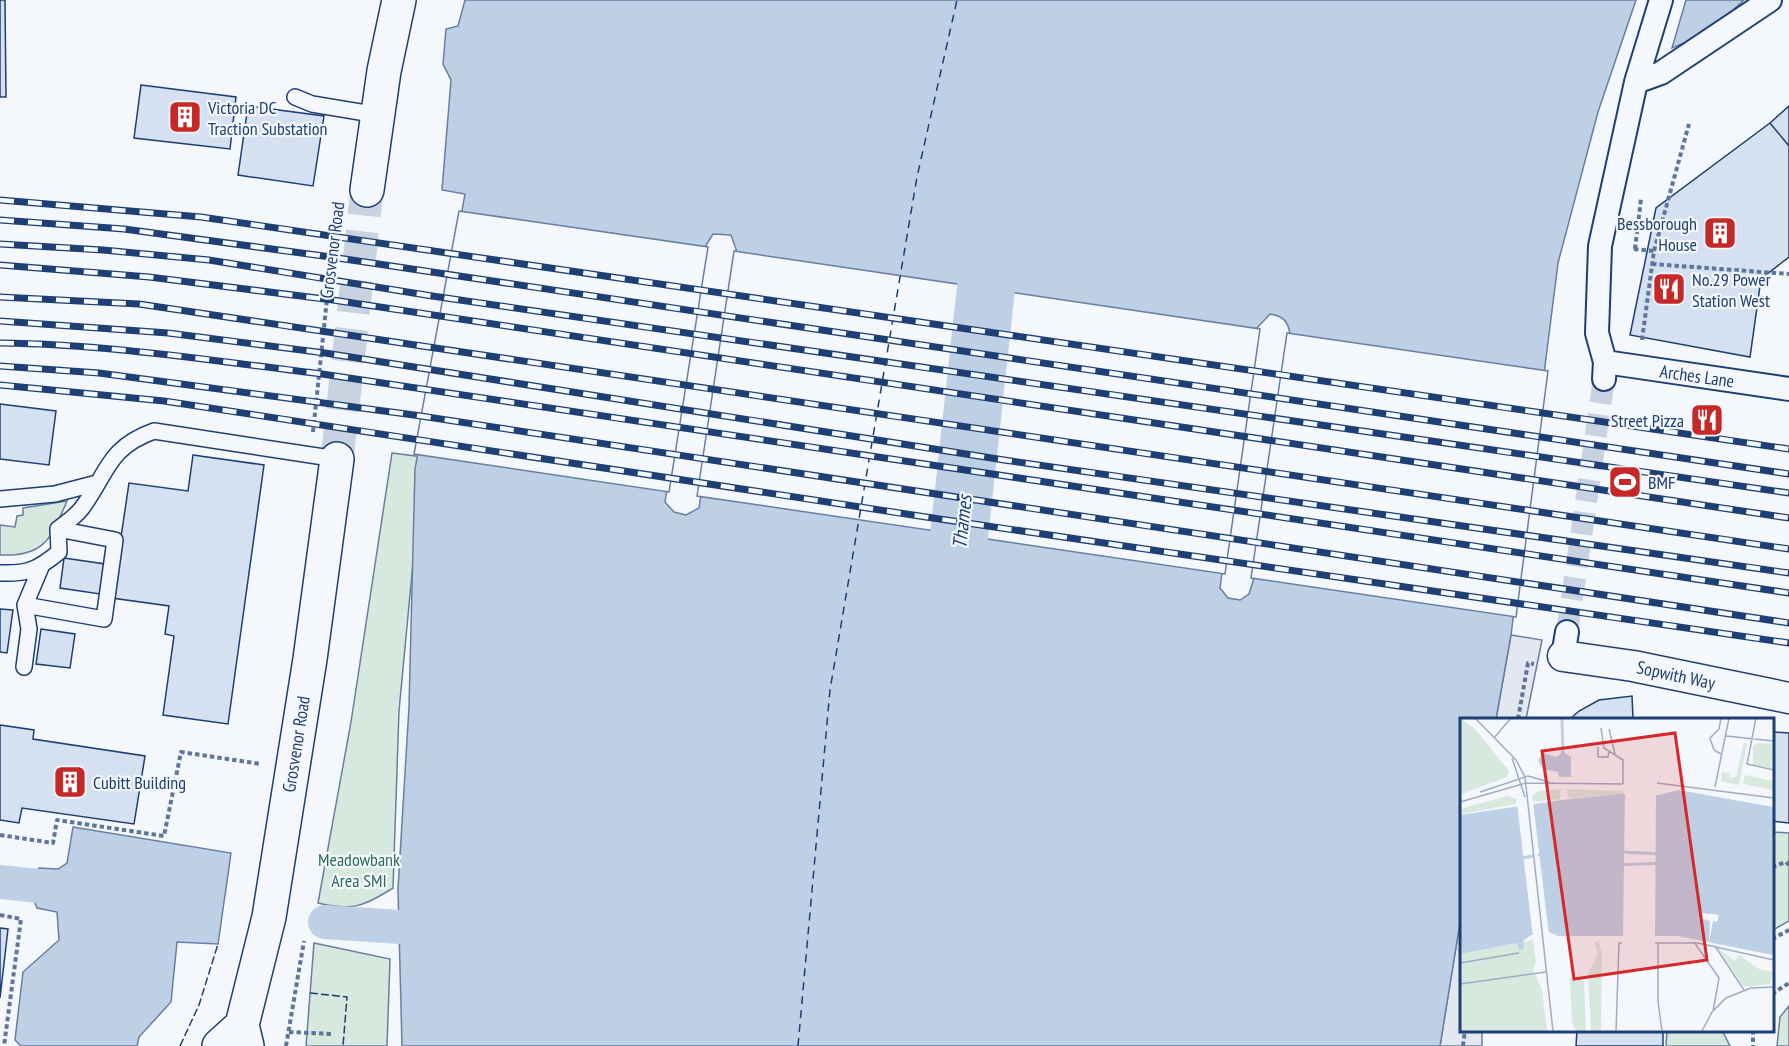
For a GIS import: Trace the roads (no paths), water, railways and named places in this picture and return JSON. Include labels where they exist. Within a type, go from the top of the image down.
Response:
[{"type":"highway","name":"Grosvenor Road","points":[[353,192],[378,115],[399,0]]},
{"type":"highway","name":"Grosvenor Road","points":[[236,1039],[269,917],[309,659],[324,451]]},
{"type":"street","points":[[1636,82],[1661,0]]},
{"type":"street","points":[[1636,82],[1661,73],[1770,0]]},
{"type":"street","name":"Arches Lane","points":[[1636,82],[1600,246],[1597,333],[1605,371],[1789,389]]},
{"type":"street","name":"Sopwith Way","points":[[1565,644],[1633,666],[1789,698]]},
{"type":"lane","points":[[295,98],[312,104],[378,115]]},
{"type":"lane","points":[[58,530],[82,509],[114,454],[139,436],[154,431],[324,451]]},
{"type":"lane","points":[[0,499],[55,494],[97,483]]},
{"type":"lane","points":[[0,573],[24,574],[41,567],[59,552],[58,530]]},
{"type":"lane","points":[[25,605],[104,619],[115,540],[58,530]]},
{"type":"lane","points":[[24,666],[29,629],[25,605],[41,567]]},
{"type":"water","points":[[465,0],[1636,0],[1598,112],[1558,263],[1511,635],[1496,718],[1460,718],[1460,922],[1440,1046],[402,1046],[398,889],[409,707],[415,469],[465,194],[442,190],[451,80],[443,64],[446,29],[458,26]],"holes":[[[713,234],[731,235],[737,252],[699,508],[686,515],[674,512],[665,502],[705,247]],[[1001,274],[1009,279],[1013,293],[977,537],[969,552],[954,559],[945,552],[943,541],[981,288],[990,275]],[[1270,314],[1284,320],[1290,334],[1254,578],[1249,594],[1240,600],[1228,598],[1220,588],[1256,329]]]},
{"type":"water","points":[[1686,0],[1744,0],[1708,33],[1672,48]]},
{"type":"water","points":[[73,827],[231,853],[218,944],[177,942],[171,1002],[139,1037],[137,1046],[21,1046],[15,1040],[23,972],[59,940],[57,912],[37,908],[28,886],[39,868],[58,869],[67,863]]},
{"type":"waterway","name":"Thames","points":[[948,638],[986,288],[999,198]]},
{"type":"waterway","points":[[0,882],[75,890]]},
{"type":"waterway","points":[[325,922],[400,927],[446,926]]},
{"type":"tunnel","points":[[337,459],[367,190]]},
{"type":"tunnel","points":[[1567,632],[1604,379]]},
{"type":"railway","points":[[0,200],[201,217],[1789,449]]},
{"type":"railway","points":[[0,220],[124,229],[338,258],[1789,474]]},
{"type":"railway","points":[[0,244],[103,250],[209,260],[432,296],[1789,493]]},
{"type":"railway","points":[[0,265],[149,277],[333,300],[1789,518]]},
{"type":"railway","points":[[0,297],[139,304],[1789,549]]},
{"type":"railway","points":[[0,321],[168,333],[325,353],[1004,460],[1789,573]]},
{"type":"railway","points":[[0,343],[80,346],[322,374],[1789,593]]},
{"type":"railway","points":[[0,366],[99,373],[414,415],[1789,623]]},
{"type":"railway","points":[[0,385],[164,401],[926,517],[1789,643]]},
{"type":"place","name":"Victoria DC Traction Substation","points":[[185,117]]},
{"type":"place","name":"Bessborough House","points":[[1720,233]]},
{"type":"place","name":"No.29 Power Station West","points":[[1669,289]]},
{"type":"place","name":"Street Pizza","points":[[1707,420]]},
{"type":"place","name":"BMF","points":[[1625,482]]},
{"type":"place","name":"Cubitt Building","points":[[70,782]]},
{"type":"park label","name":"Meadowbank Area SMI","points":[[359,869]]}]
